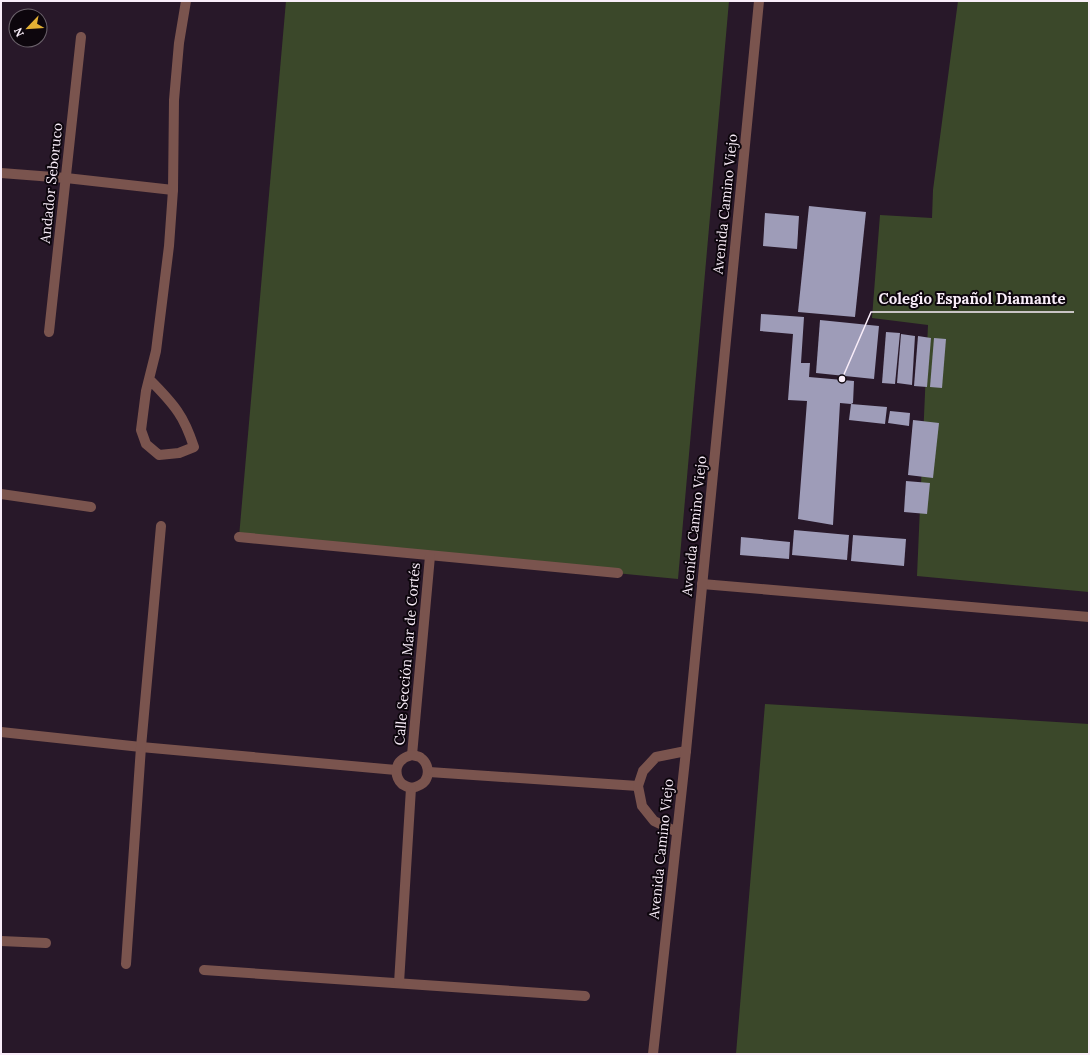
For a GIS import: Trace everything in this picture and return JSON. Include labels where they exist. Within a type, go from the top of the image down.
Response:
[{"type":"street","points":[[150,380],[179,412],[194,447],[179,453],[159,455],[146,444],[142,430],[146,391],[150,380],[156,351],[169,246],[173,190],[174,100],[179,43],[186,1]]},
{"type":"street","name":"Avenida Camino Viejo","points":[[653,1054],[686,751],[759,1]]},
{"type":"street","name":"Andador Seboruco","points":[[49,332],[81,37]]},
{"type":"street","points":[[1,173],[66,178],[173,190]]},
{"type":"street","points":[[1,494],[91,507]]},
{"type":"street","points":[[126,964],[141,747],[161,526]]},
{"type":"street","points":[[239,537],[618,573]]},
{"type":"street","name":"Calle Sección Mar de Cortés","points":[[412,755],[430,556]]},
{"type":"street","points":[[702,584],[1089,617]]},
{"type":"street","points":[[1,732],[141,747],[396,770]]},
{"type":"street","points":[[677,832],[654,821],[642,806],[638,786],[642,771],[656,757],[686,751]]},
{"type":"street","points":[[412,755],[421,757],[426,762],[429,772],[425,780],[419,786],[411,788],[400,782],[396,770],[399,762],[412,755]]},
{"type":"street","points":[[429,772],[638,786]]},
{"type":"street","points":[[399,984],[411,788]]},
{"type":"street","points":[[1,941],[46,944]]},
{"type":"street","points":[[204,970],[585,996]]},
{"type":"green space","points":[[286,1],[729,1],[678,579],[239,537]]},
{"type":"green space","points":[[958,1],[1089,1],[1089,592],[917,576],[928,325],[872,318],[880,215],[932,218],[933,190]]},
{"type":"green space","points":[[765,704],[1089,724],[1089,1054],[736,1054]]},
{"type":"building","points":[[809,206],[866,212],[855,317],[798,312]]},
{"type":"building","points":[[765,213],[799,216],[797,249],[763,246]]},
{"type":"building","points":[[761,314],[804,317],[801,363],[810,363],[809,377],[854,381],[853,403],[840,403],[833,525],[798,519],[807,401],[788,400],[793,334],[760,331]]},
{"type":"building","points":[[820,320],[879,326],[874,379],[816,373]]},
{"type":"building","points":[[886,332],[900,333],[895,384],[882,383]]},
{"type":"building","points":[[901,334],[915,336],[912,385],[897,383]]},
{"type":"building","points":[[918,336],[931,338],[927,387],[914,386]]},
{"type":"building","points":[[934,338],[946,339],[942,388],[930,387]]},
{"type":"building","points":[[851,404],[887,407],[885,424],[849,420]]},
{"type":"building","points":[[890,411],[910,413],[909,426],[888,423]]},
{"type":"building","points":[[913,420],[939,423],[933,478],[908,475]]},
{"type":"building","points":[[906,481],[930,483],[927,514],[904,512]]},
{"type":"building","points":[[794,530],[849,535],[847,560],[792,555]]},
{"type":"building","points":[[853,535],[906,539],[904,566],[851,561]]},
{"type":"building","points":[[741,537],[790,542],[789,559],[740,555]]},
{"type":"place","name":"Colegio Español Diamante","points":[[842,379]]}]
